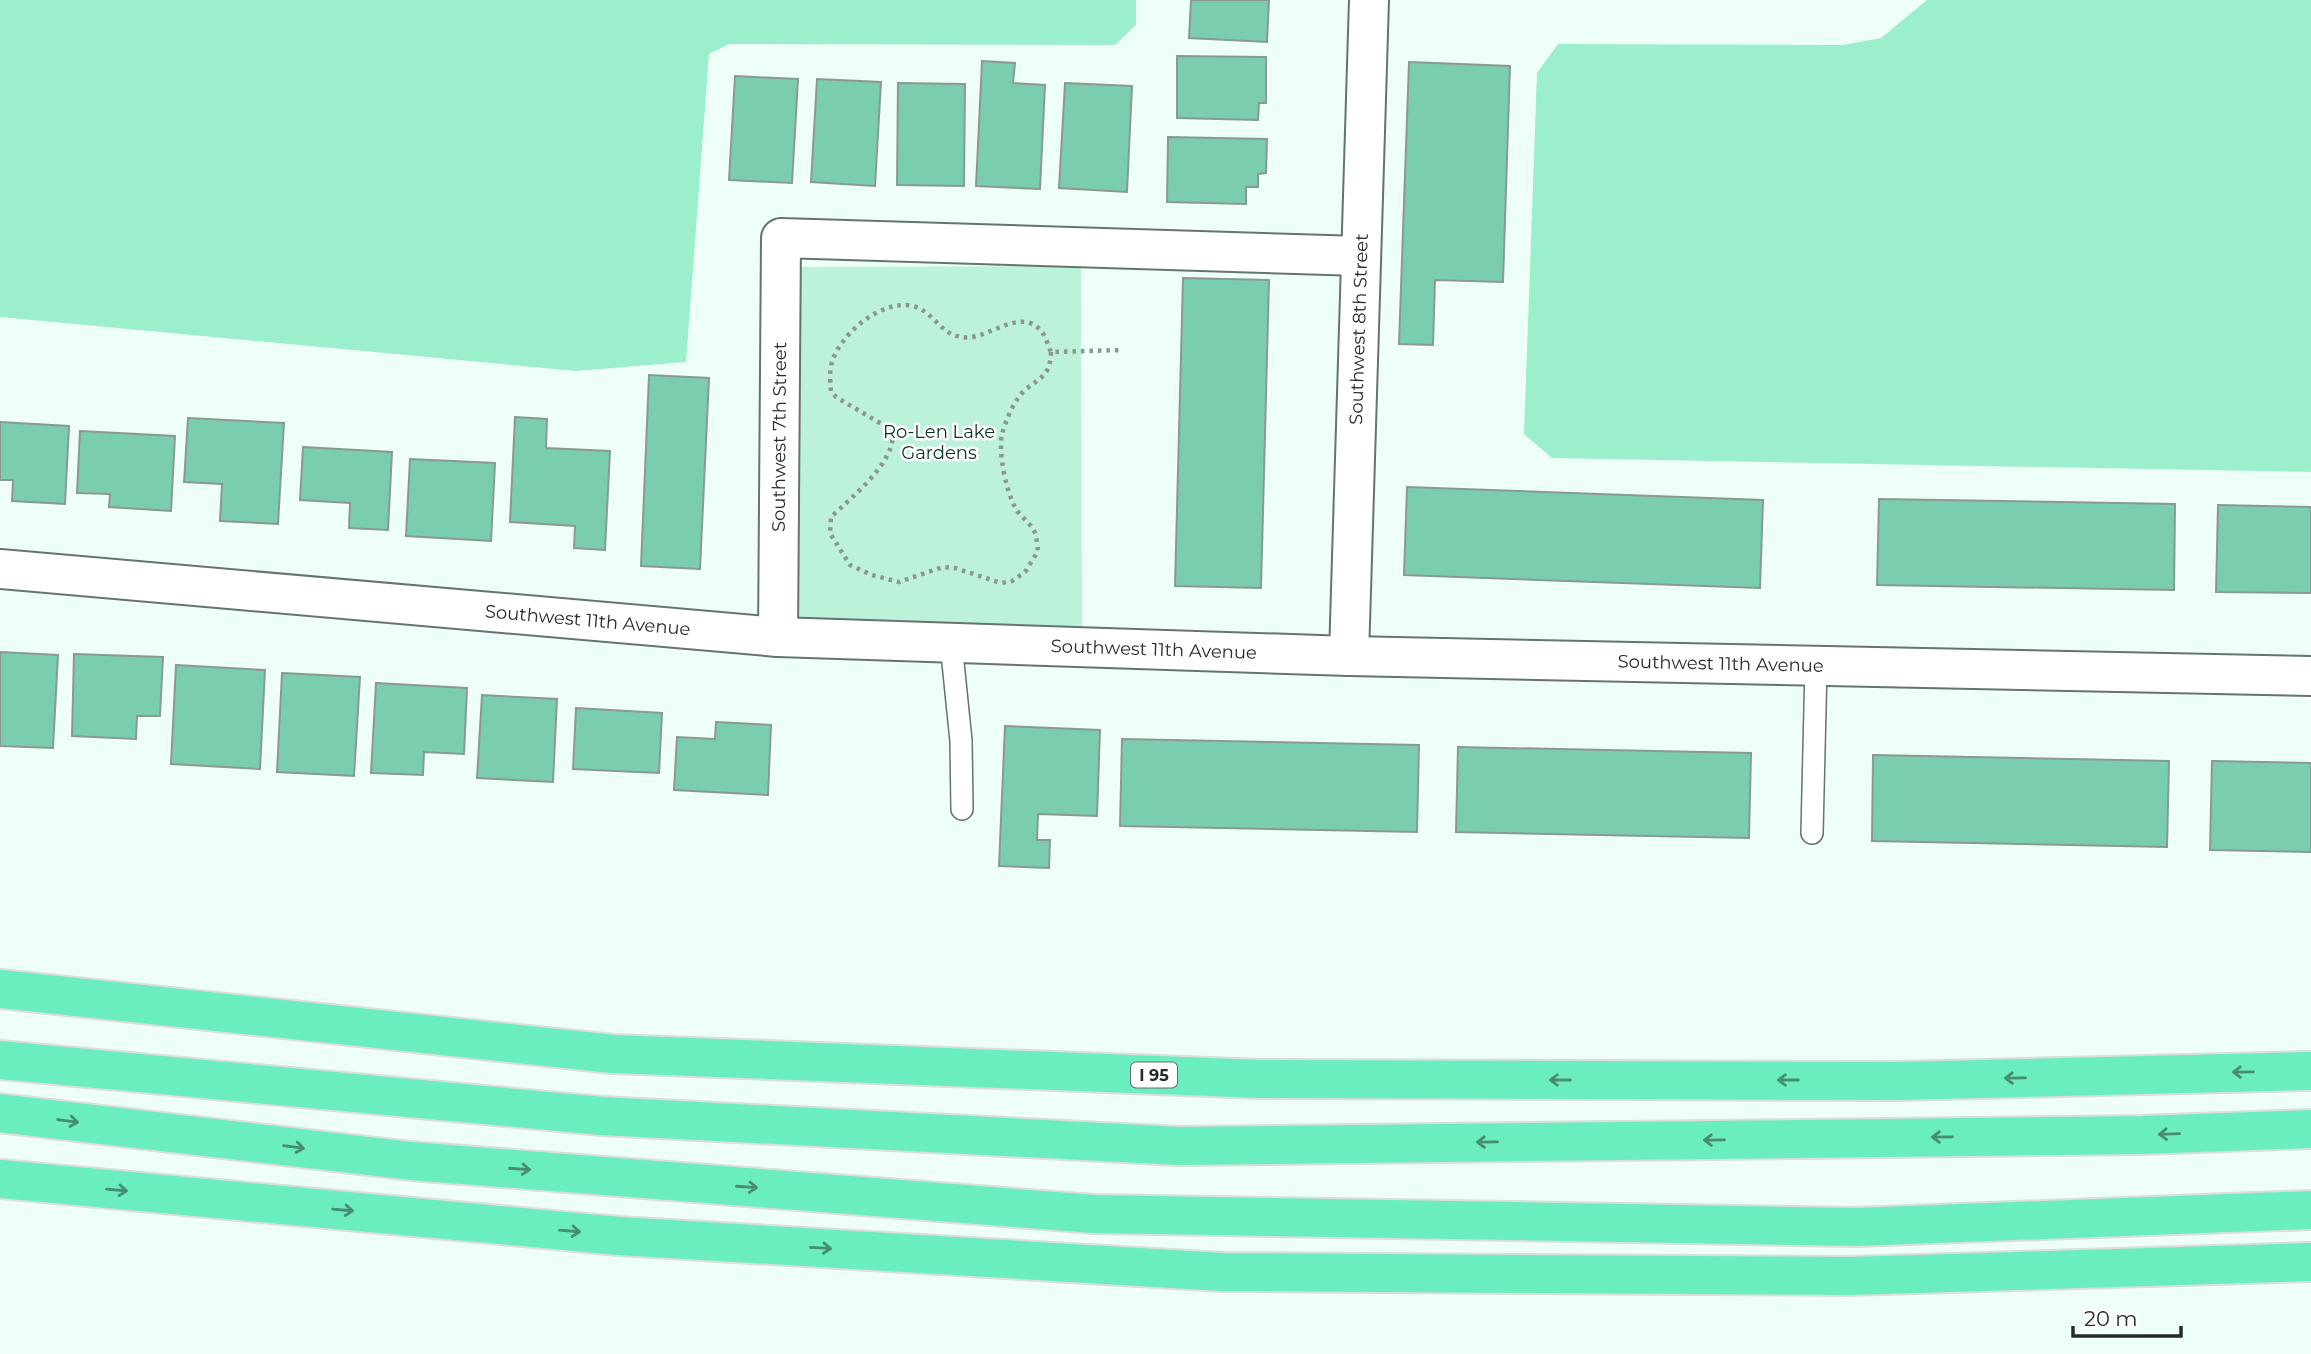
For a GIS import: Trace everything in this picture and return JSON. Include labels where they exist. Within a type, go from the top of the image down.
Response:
[{"type":"highway","name":"I 95","points":[[0,989],[613,1054],[1205,1077],[1898,1081],[2311,1071]]},
{"type":"highway","points":[[0,1060],[602,1116],[1179,1146],[2142,1135],[2311,1129]]},
{"type":"highway","points":[[0,1113],[411,1161],[1094,1213],[1856,1227],[2311,1210]]},
{"type":"highway","points":[[0,1179],[620,1236],[1223,1272],[1849,1276],[2311,1262]]},
{"type":"street","name":"Southwest 8th Street","points":[[1349,656],[1369,0]]},
{"type":"street","name":"Southwest 7th Street","points":[[778,637],[781,238],[1361,256]]},
{"type":"street","name":"Southwest 11th Avenue","points":[[0,569],[778,637],[1349,656],[2311,676]]},
{"type":"lane","points":[[951,643],[961,741],[962,809]]},
{"type":"lane","points":[[1812,834],[1816,666]]},
{"type":"path","points":[[914,306],[935,318],[942,327],[956,336],[969,338],[1019,321],[1031,323],[1042,332],[1051,352],[1048,371],[1036,384],[1025,390],[1016,402],[1002,436],[1008,486],[1015,508],[1034,530],[1038,551],[1025,572],[1012,581],[1001,583],[955,568],[943,567],[899,582],[872,575],[850,565],[830,533],[831,517],[886,461],[892,449],[893,436],[885,426],[836,397],[831,391],[831,361],[844,339],[885,309],[914,306]]},
{"type":"path","points":[[1051,352],[1123,350]]},
{"type":"green space","name":"Ro-Len Lake Gardens","points":[[1081,266],[1082,630],[794,617],[799,267]]},
{"type":"shaded area","points":[[0,0],[1136,0],[1136,25],[1115,45],[729,44],[709,54],[686,362],[576,371],[0,317]]},
{"type":"shaded area","points":[[1927,0],[2311,0],[2311,472],[1552,458],[1524,434],[1537,73],[1558,44],[1843,45],[1881,38]]},
{"type":"building","points":[[1191,0],[1269,0],[1267,42],[1189,38]]},
{"type":"building","points":[[1177,56],[1266,57],[1266,103],[1259,103],[1258,120],[1177,118]]},
{"type":"building","points":[[982,61],[1015,63],[1013,83],[1045,85],[1040,189],[976,186]]},
{"type":"building","points":[[1409,62],[1510,66],[1503,282],[1435,280],[1433,345],[1399,344]]},
{"type":"building","points":[[735,76],[798,79],[792,183],[729,180]]},
{"type":"building","points":[[817,79],[881,82],[875,186],[811,182]]},
{"type":"building","points":[[898,83],[965,84],[964,186],[897,185]]},
{"type":"building","points":[[1065,83],[1132,86],[1127,192],[1059,188]]},
{"type":"building","points":[[1168,137],[1267,139],[1266,173],[1258,174],[1258,187],[1246,187],[1246,204],[1167,202]]},
{"type":"building","points":[[1183,278],[1269,280],[1261,588],[1175,586]]},
{"type":"building","points":[[649,375],[709,378],[700,569],[641,566]]},
{"type":"building","points":[[515,417],[547,419],[546,448],[610,451],[605,550],[574,548],[575,526],[510,522]]},
{"type":"building","points":[[188,418],[284,423],[278,524],[220,521],[222,484],[184,482]]},
{"type":"building","points":[[0,422],[69,426],[65,504],[12,501],[13,480],[0,480]]},
{"type":"building","points":[[80,431],[175,436],[171,511],[109,507],[110,494],[77,493]]},
{"type":"building","points":[[303,447],[392,452],[388,530],[349,528],[350,503],[300,500]]},
{"type":"building","points":[[410,459],[495,463],[491,541],[406,536]]},
{"type":"building","points":[[1407,487],[1763,500],[1760,588],[1404,575]]},
{"type":"building","points":[[1879,499],[2175,504],[2174,590],[1877,585]]},
{"type":"building","points":[[2218,505],[2311,507],[2311,593],[2216,592]]},
{"type":"building","points":[[0,652],[58,655],[53,748],[0,746]]},
{"type":"building","points":[[74,654],[163,657],[160,716],[137,716],[136,739],[72,736]]},
{"type":"building","points":[[176,665],[265,670],[260,769],[171,764]]},
{"type":"building","points":[[282,673],[360,677],[354,776],[277,772]]},
{"type":"building","points":[[376,683],[467,688],[464,754],[424,752],[423,775],[371,773]]},
{"type":"building","points":[[482,695],[557,699],[553,782],[477,778]]},
{"type":"building","points":[[576,708],[662,713],[659,773],[573,769]]},
{"type":"building","points":[[716,722],[771,725],[768,795],[674,790],[677,737],[715,739]]},
{"type":"building","points":[[1005,726],[1100,730],[1097,816],[1038,814],[1037,840],[1050,840],[1049,868],[999,866]]},
{"type":"building","points":[[1122,739],[1419,745],[1417,832],[1120,826]]},
{"type":"building","points":[[1458,747],[1751,753],[1749,838],[1456,832]]},
{"type":"building","points":[[1873,755],[2169,761],[2167,847],[1872,841]]},
{"type":"building","points":[[2212,761],[2311,763],[2311,852],[2210,850]]}]
